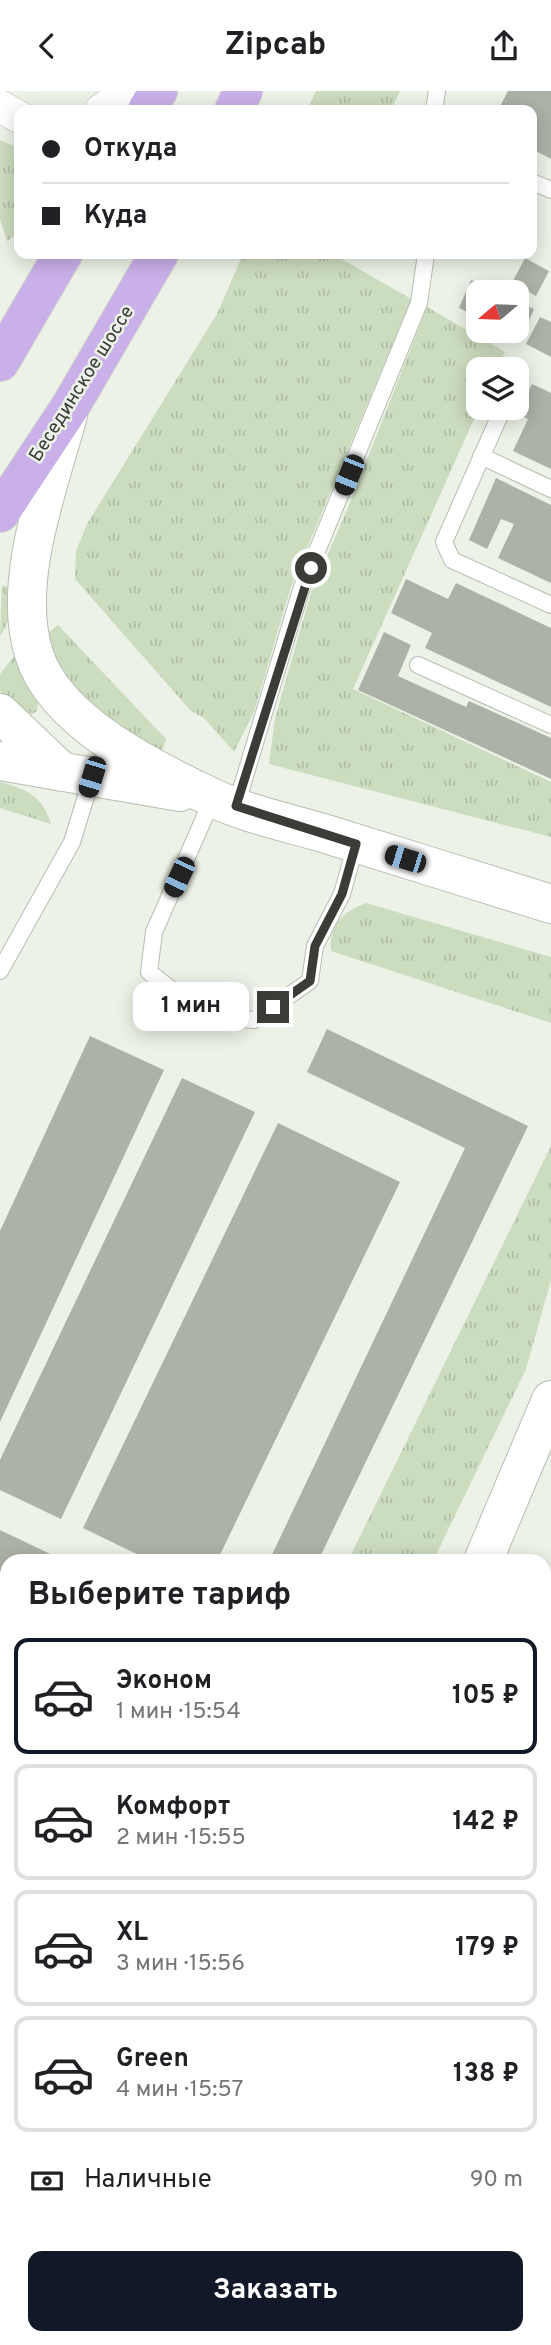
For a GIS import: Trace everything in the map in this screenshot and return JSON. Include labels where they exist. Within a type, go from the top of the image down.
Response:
[{"type":"main road","points":[[0,362],[59,259]]},
{"type":"main road","name":"Бесединское шоссе","points":[[0,513],[70,407],[156,259]]},
{"type":"street","points":[[108,105],[129,91]]},
{"type":"street","points":[[70,407],[32,551],[29,621],[34,656],[45,680],[65,704],[97,732],[225,802]]},
{"type":"street","points":[[0,713],[77,774]]},
{"type":"street","points":[[0,761],[225,802],[551,904]]},
{"type":"street","points":[[491,1554],[551,1400]]},
{"type":"lane","points":[[356,844],[342,894],[315,946],[310,981],[254,1020],[205,1016],[149,972],[154,932],[225,802],[301,590],[419,303],[425,259]]},
{"type":"lane","points":[[498,420],[444,542],[452,560],[551,605]]},
{"type":"lane","points":[[481,456],[551,489]]},
{"type":"lane","points":[[418,665],[551,725]]},
{"type":"lane","points":[[0,971],[72,842],[77,774]]},
{"type":"green space","points":[[316,91],[400,91],[393,105],[309,105]]},
{"type":"green space","points":[[0,140],[14,146],[14,236],[7,241],[0,219]]},
{"type":"green space","points":[[241,259],[342,259],[411,299],[291,587],[254,712],[234,752],[205,719],[190,710],[75,579],[76,551],[87,524],[217,314]]},
{"type":"green space","points":[[427,307],[466,330],[466,343],[489,343],[505,352],[503,357],[466,357],[466,420],[474,420],[353,689],[551,782],[551,837],[269,764],[275,718],[311,593],[350,503]]},
{"type":"green space","points":[[2,585],[8,587],[12,606],[7,625],[0,636]]},
{"type":"green space","points":[[58,625],[166,739],[160,758],[85,715],[42,638]]},
{"type":"green space","points":[[15,655],[38,701],[37,711],[32,714],[8,701],[0,691],[0,674]]},
{"type":"green space","points":[[0,782],[32,795],[48,814],[51,824],[0,808]]},
{"type":"green space","points":[[366,903],[551,957],[551,1023],[331,951],[332,934],[339,921],[350,911]]},
{"type":"green space","points":[[551,1146],[551,1280],[526,1369],[436,1554],[351,1554]]},
{"type":"building","points":[[508,91],[551,91],[551,159],[537,152],[537,105],[501,105]]},
{"type":"building","points":[[524,259],[549,271],[536,296],[529,292],[529,280],[514,280]]},
{"type":"building","points":[[466,292],[466,311],[459,308]]},
{"type":"building","points":[[529,307],[534,309],[529,320]]},
{"type":"building","points":[[540,317],[551,322],[551,357],[526,344],[529,343]]},
{"type":"building","points":[[532,384],[551,393],[551,469],[513,451],[529,420],[529,390]]},
{"type":"building","points":[[496,478],[551,505],[551,583],[498,558],[514,524],[501,519],[487,549],[469,540]]},
{"type":"building","points":[[406,579],[448,599],[456,583],[551,628],[551,707],[425,648],[432,633],[391,613]]},
{"type":"building","points":[[384,632],[411,645],[398,676],[466,707],[469,701],[551,738],[551,779],[358,690]]},
{"type":"building","points":[[327,1029],[528,1126],[321,1554],[272,1554],[465,1148],[307,1072]]},
{"type":"building","points":[[90,1036],[164,1070],[0,1422],[0,1231]]},
{"type":"building","points":[[182,1078],[255,1112],[61,1519],[0,1490],[0,1460]]},
{"type":"building","points":[[278,1123],[400,1182],[220,1554],[137,1554],[83,1528]]},
{"type":"building","points":[[0,1530],[50,1554],[0,1554]]},
{"type":"route","points":[[273,1007],[310,981],[315,946],[342,894],[356,844],[236,806],[301,590],[311,568]]}]
